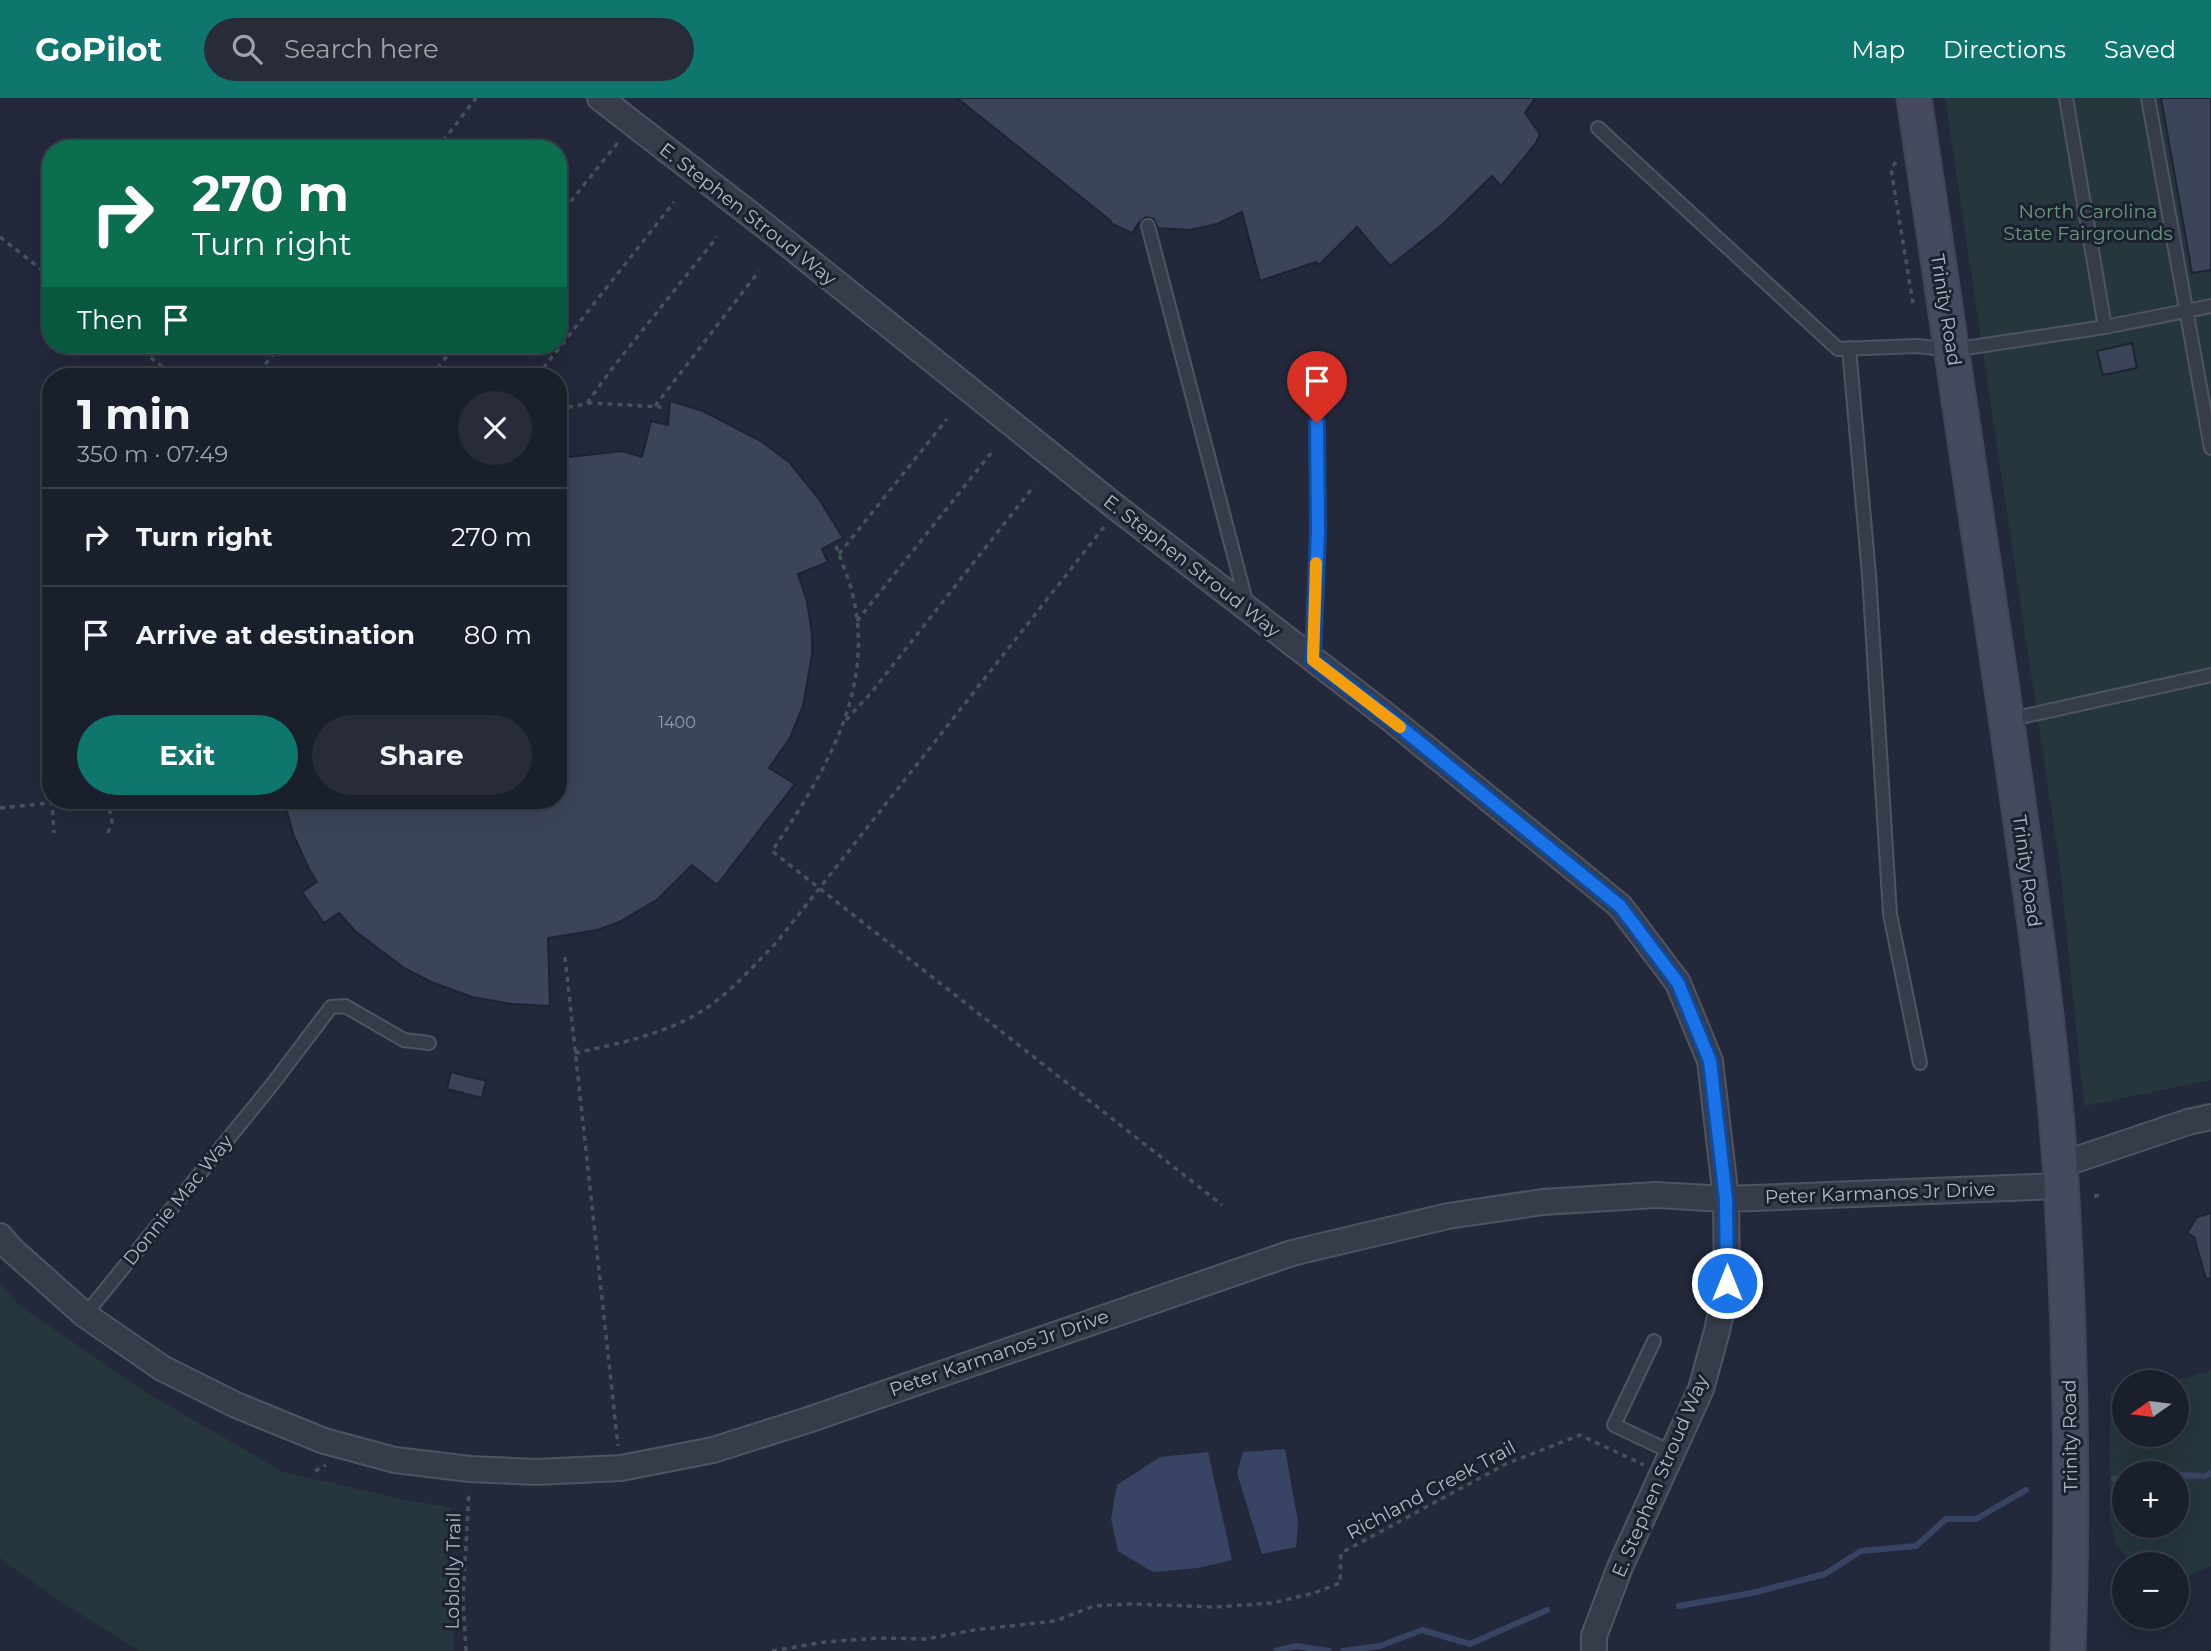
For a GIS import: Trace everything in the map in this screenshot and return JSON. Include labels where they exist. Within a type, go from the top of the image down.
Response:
[{"type":"main road","name":"Trinity Road","points":[[1914,98],[2042,982],[2060,1175],[2067,1318],[2072,1556],[2068,1651]]},
{"type":"street","name":"E. Stephen Stroud Way","points":[[600,98],[773,232],[1112,504],[1392,720],[1620,906],[1678,983],[1710,1061],[1726,1199],[1727,1283],[1701,1389],[1620,1567],[1594,1636],[1594,1651]]},
{"type":"street","name":"Peter Karmanos Jr Drive","points":[[0,1236],[85,1315],[162,1368],[236,1405],[324,1441],[395,1460],[470,1469],[537,1472],[621,1468],[713,1450],[808,1420],[1292,1253],[1448,1216],[1543,1202],[1656,1195],[1726,1199],[2060,1175],[2188,1122],[2211,1116]]},
{"type":"lane","points":[[2066,98],[2105,327]]},
{"type":"lane","points":[[2148,98],[2211,448]]},
{"type":"lane","points":[[1598,128],[1838,349],[1919,346],[1952,350],[2105,327],[2211,306]]},
{"type":"lane","points":[[1148,226],[1248,610]]},
{"type":"lane","points":[[1849,348],[1869,575],[1890,914],[1920,1063]]},
{"type":"lane","points":[[1313,660],[1318,531],[1317,423]]},
{"type":"lane","points":[[2006,720],[2211,675]]},
{"type":"lane","name":"Donnie Mac Way","points":[[85,1315],[271,1086],[331,1007],[345,1006],[404,1040],[429,1043]]},
{"type":"lane","points":[[1654,1341],[1614,1425],[1673,1452]]},
{"type":"path","points":[[444,140],[477,98]]},
{"type":"path","points":[[567,206],[621,138]]},
{"type":"path","points":[[1894,150],[1896,163],[1891,169],[1913,303]]},
{"type":"path","points":[[567,338],[674,202]]},
{"type":"path","points":[[0,237],[42,270]]},
{"type":"path","points":[[587,403],[717,237]]},
{"type":"path","points":[[655,406],[759,271]]},
{"type":"path","points":[[146,354],[164,368]]},
{"type":"path","points":[[262,368],[274,354]]},
{"type":"path","points":[[437,368],[449,354]]},
{"type":"path","points":[[543,368],[554,354]]},
{"type":"path","points":[[567,407],[587,403],[661,407]]},
{"type":"path","points":[[839,554],[947,419]]},
{"type":"path","points":[[857,621],[991,453]]},
{"type":"path","points":[[845,722],[871,693],[1034,486]]},
{"type":"path","points":[[575,1054],[657,1033],[698,1013],[729,990],[777,942],[1108,522]]},
{"type":"path","points":[[836,546],[852,593],[857,621],[858,665],[845,722],[827,762],[804,804],[772,852],[1223,1205]]},
{"type":"path","points":[[0,808],[42,802]]},
{"type":"path","points":[[52,809],[54,833]]},
{"type":"path","points":[[107,833],[112,822],[110,809]]},
{"type":"path","points":[[565,957],[619,1449]]},
{"type":"path","points":[[2094,1195],[2104,1195]]},
{"type":"path","name":"Richland Creek Trail","points":[[772,1651],[825,1642],[879,1638],[926,1639],[974,1630],[1055,1621],[1094,1606],[1132,1604],[1215,1607],[1272,1603],[1314,1593],[1340,1583],[1340,1553],[1506,1464],[1580,1435],[1627,1458]]},
{"type":"path","name":"Loblolly Trail","points":[[466,1651],[463,1598],[469,1491]]},
{"type":"green space","name":"North Carolina State Fairgrounds","points":[[1945,98],[2211,98],[2211,1080],[2084,1106],[2060,867]]},
{"type":"green space","points":[[0,1283],[19,1305],[142,1390],[283,1472],[406,1500],[450,1507],[454,1651],[139,1651],[51,1595],[0,1558]]},
{"type":"green space","points":[[2211,1371],[2211,1566],[2189,1576],[2189,1552],[2123,1552],[2116,1544],[2114,1538],[2189,1538],[2189,1461],[2112,1461],[2112,1529],[2110,1393],[2112,1392],[2112,1447],[2189,1447],[2189,1377]]},
{"type":"water","points":[[1285,1449],[1298,1522],[1296,1547],[1262,1554],[1237,1473],[1243,1452]]},
{"type":"water","points":[[1208,1452],[1232,1560],[1198,1568],[1153,1572],[1118,1551],[1111,1519],[1117,1485],[1160,1457]]},
{"type":"building","points":[[957,98],[1535,98],[1525,113],[1540,134],[1536,143],[1501,186],[1492,176],[1443,224],[1390,266],[1357,227],[1319,265],[1316,262],[1260,281],[1242,212],[1217,224],[1190,230],[1158,228],[1154,219],[1146,217],[1132,233],[1110,223],[1111,221]]},
{"type":"building","points":[[2161,98],[2211,98],[2211,270],[2192,273]]},
{"type":"building","points":[[2132,343],[2137,368],[2103,375],[2097,351]]},
{"type":"building","points":[[670,401],[703,411],[761,441],[790,463],[819,499],[843,538],[822,549],[828,562],[798,574],[807,601],[812,655],[803,706],[790,738],[769,768],[795,784],[717,885],[692,865],[658,899],[621,921],[598,930],[548,938],[550,1006],[512,1004],[472,997],[431,982],[404,968],[355,931],[339,913],[324,923],[302,892],[317,882],[293,834],[286,809],[567,809],[567,458],[623,451],[642,457],[651,421],[668,425]]},
{"type":"building","points":[[451,1072],[486,1081],[482,1098],[447,1089]]},
{"type":"building","points":[[2211,1213],[2211,1278],[2206,1279],[2194,1237],[2187,1233],[2197,1217]]},
{"type":"waterway","points":[[2189,1475],[2205,1476],[2211,1473]]},
{"type":"waterway","points":[[1679,1606],[1752,1593],[1825,1574],[1861,1551],[1916,1546],[1946,1519],[1976,1519],[2026,1490]]},
{"type":"waterway","points":[[1343,1651],[1380,1646],[1422,1630],[1470,1644],[1547,1610]]},
{"type":"waterway","points":[[1276,1651],[1296,1646],[1329,1651]]},
{"type":"slow traffic","points":[[1316,563],[1313,660],[1400,727]]},
{"type":"route","points":[[1317,423],[1318,531],[1313,660],[1392,720],[1620,906],[1678,983],[1710,1061],[1726,1199],[1727,1283]]}]
